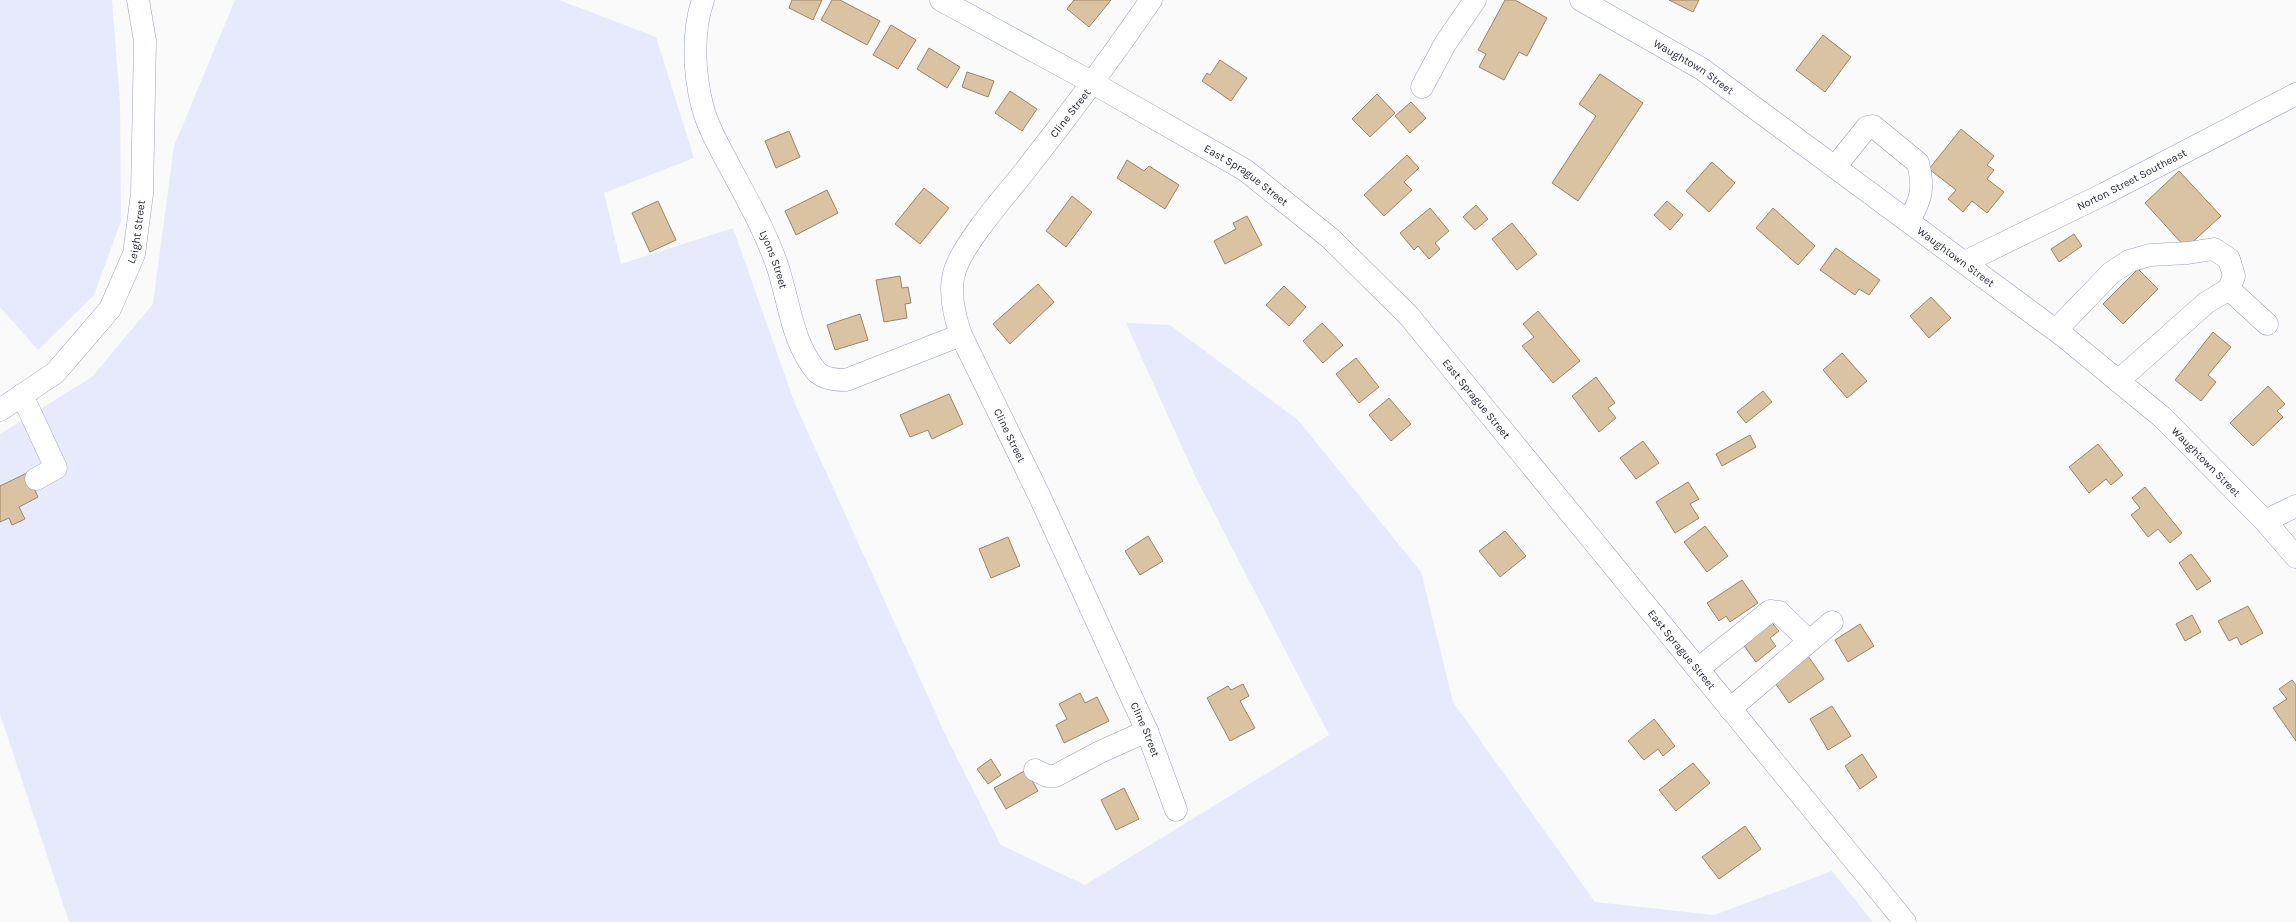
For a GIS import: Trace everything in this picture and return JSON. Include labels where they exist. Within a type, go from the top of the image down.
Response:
[{"type":"street","name":"Leight Street","points":[[0,410],[55,373],[110,310],[134,254],[142,194],[145,48],[138,0]]},
{"type":"street","name":"Lyons Street","points":[[703,0],[698,17],[696,40],[698,83],[702,106],[712,133],[755,214],[776,262],[801,348],[818,373],[832,380],[846,380],[961,335]]},
{"type":"street","name":"East Sprague Street","points":[[941,0],[1093,83],[1245,170],[1330,238],[1409,316],[1905,922]]},
{"type":"street","name":"Cline Street","points":[[1151,0],[1093,83],[972,240],[955,270],[952,290],[953,313],[961,335],[1039,495],[1147,731],[1176,810]]},
{"type":"street","points":[[1422,87],[1445,44],[1475,0]]},
{"type":"street","name":"Waughtown Street","points":[[1581,0],[1702,69],[1909,220],[2056,330],[2162,417],[2265,521],[2296,557]]},
{"type":"street","name":"Norton Street Southeast","points":[[1965,262],[2104,194],[2296,94]]},
{"type":"street","points":[[1835,167],[1867,126],[1873,126],[1908,152],[1918,162],[1921,187],[1920,202],[1909,220]]},
{"type":"street","points":[[2056,330],[2111,273],[2129,261],[2150,255],[2188,253],[2214,249],[2228,259],[2234,276],[2229,288],[2206,303],[2118,381]]},
{"type":"street","points":[[2229,288],[2267,324]]},
{"type":"street","points":[[22,395],[56,468],[36,479]]},
{"type":"street","points":[[2265,521],[2296,506]]},
{"type":"street","points":[[1698,669],[1770,611],[1778,612],[1808,641]]},
{"type":"street","points":[[1730,708],[1832,622]]},
{"type":"street","points":[[1035,770],[1047,776],[1055,776],[1100,752],[1147,731]]},
{"type":"shaded area","points":[[0,0],[112,0],[120,103],[121,221],[94,295],[38,350],[0,307]]},
{"type":"shaded area","points":[[235,0],[559,0],[656,37],[694,158],[604,193],[621,264],[733,228],[795,404],[946,736],[1001,845],[1085,885],[1329,735],[1196,478],[1126,323],[1170,325],[1298,420],[1421,572],[1453,702],[1595,902],[1714,915],[1832,871],[1873,922],[69,922],[0,714],[0,434],[92,377],[153,304],[174,146]]},
{"type":"building","points":[[792,0],[822,0],[813,20],[789,8]]},
{"type":"building","points":[[832,0],[840,0],[880,21],[867,45],[821,20]]},
{"type":"building","points":[[1074,0],[1111,0],[1089,27],[1067,9]]},
{"type":"building","points":[[1505,0],[1515,0],[1547,18],[1527,56],[1519,52],[1504,80],[1479,67],[1486,54],[1478,50]]},
{"type":"building","points":[[1669,0],[1699,0],[1693,12]]},
{"type":"building","points":[[891,25],[916,40],[898,69],[873,55]]},
{"type":"building","points":[[1823,35],[1851,57],[1825,92],[1796,70]]},
{"type":"building","points":[[929,48],[960,67],[947,88],[917,69]]},
{"type":"building","points":[[1220,60],[1247,78],[1231,101],[1202,81],[1207,73],[1210,75]]},
{"type":"building","points":[[967,72],[994,81],[988,97],[962,87]]},
{"type":"building","points":[[1600,74],[1643,103],[1578,201],[1552,183],[1596,116],[1579,104]]},
{"type":"building","points":[[1010,91],[1037,109],[1022,131],[995,113]]},
{"type":"building","points":[[1377,94],[1395,113],[1370,137],[1352,119]]},
{"type":"building","points":[[1411,102],[1426,118],[1410,133],[1395,116]]},
{"type":"building","points":[[1961,129],[1994,156],[1987,165],[1994,170],[1987,179],[2004,192],[1987,213],[1972,201],[1963,212],[1948,199],[1956,190],[1929,169]]},
{"type":"building","points":[[789,131],[800,157],[776,168],[765,141]]},
{"type":"building","points":[[1407,155],[1419,168],[1404,182],[1412,190],[1384,216],[1364,195]]},
{"type":"building","points":[[1127,160],[1144,171],[1149,166],[1179,185],[1165,209],[1117,178]]},
{"type":"building","points":[[1712,162],[1735,183],[1709,212],[1686,191]]},
{"type":"building","points":[[2179,171],[2221,216],[2186,248],[2145,203]]},
{"type":"building","points":[[924,188],[949,208],[920,244],[895,224]]},
{"type":"building","points":[[827,190],[838,213],[796,235],[785,211]]},
{"type":"building","points":[[1072,196],[1092,212],[1066,247],[1046,231]]},
{"type":"building","points":[[658,201],[676,240],[650,252],[632,213]]},
{"type":"building","points":[[1667,201],[1683,215],[1670,230],[1654,215]]},
{"type":"building","points":[[1476,205],[1488,219],[1475,230],[1463,217]]},
{"type":"building","points":[[1430,208],[1449,231],[1435,243],[1440,249],[1429,259],[1418,246],[1414,250],[1400,233]]},
{"type":"building","points":[[1773,208],[1815,246],[1798,265],[1756,228]]},
{"type":"building","points":[[1247,216],[1262,245],[1225,264],[1214,241],[1236,229],[1233,223]]},
{"type":"building","points":[[1512,223],[1537,254],[1517,270],[1492,239]]},
{"type":"building","points":[[2074,234],[2082,246],[2059,262],[2051,249]]},
{"type":"building","points":[[1836,248],[1880,280],[1869,295],[1859,289],[1855,295],[1820,270]]},
{"type":"building","points":[[2138,269],[2158,289],[2123,324],[2103,304]]},
{"type":"building","points":[[900,276],[902,288],[908,287],[911,303],[905,304],[907,318],[884,322],[876,280]]},
{"type":"building","points":[[1038,284],[1054,302],[1010,344],[993,324]]},
{"type":"building","points":[[1284,286],[1306,307],[1289,326],[1266,305]]},
{"type":"building","points":[[1931,297],[1951,318],[1929,338],[1910,316]]},
{"type":"building","points":[[1538,311],[1580,361],[1553,383],[1522,346],[1534,337],[1523,324]]},
{"type":"building","points":[[860,314],[868,340],[835,350],[827,325]]},
{"type":"building","points":[[1322,323],[1343,345],[1323,363],[1303,341]]},
{"type":"building","points":[[2213,332],[2231,347],[2208,375],[2216,382],[2201,401],[2175,380]]},
{"type":"building","points":[[1842,353],[1867,381],[1847,398],[1823,370]]},
{"type":"building","points":[[1356,358],[1379,387],[1359,403],[1336,374]]},
{"type":"building","points":[[1596,377],[1615,403],[1608,408],[1616,418],[1599,432],[1572,396]]},
{"type":"building","points":[[2268,386],[2285,404],[2277,411],[2283,417],[2253,446],[2230,423]]},
{"type":"building","points":[[1763,391],[1772,402],[1746,423],[1737,412]]},
{"type":"building","points":[[949,394],[963,424],[932,439],[928,430],[910,437],[900,415]]},
{"type":"building","points":[[1389,398],[1411,424],[1391,441],[1369,415]]},
{"type":"building","points":[[1750,435],[1756,447],[1722,466],[1716,454]]},
{"type":"building","points":[[1643,441],[1659,463],[1636,479],[1620,458]]},
{"type":"building","points":[[2098,444],[2123,475],[2111,485],[2106,479],[2089,493],[2069,467]]},
{"type":"building","points":[[27,473],[38,497],[19,507],[25,519],[12,525],[9,518],[0,522],[0,486]]},
{"type":"building","points":[[1688,482],[1699,499],[1690,504],[1699,518],[1675,533],[1656,502]]},
{"type":"building","points":[[2145,487],[2182,533],[2170,543],[2158,529],[2148,537],[2131,515],[2140,508],[2132,498]]},
{"type":"building","points":[[1705,526],[1728,556],[1707,572],[1684,542]]},
{"type":"building","points":[[1505,531],[1526,556],[1500,577],[1479,551]]},
{"type":"building","points":[[1148,536],[1163,561],[1140,575],[1125,551]]},
{"type":"building","points":[[1008,537],[1020,566],[991,578],[979,549]]},
{"type":"building","points":[[2191,554],[2211,581],[2197,590],[2179,563]]},
{"type":"building","points":[[1742,580],[1758,603],[1730,622],[1726,616],[1719,621],[1707,603]]},
{"type":"building","points":[[2248,606],[2263,633],[2241,645],[2237,637],[2229,641],[2218,621]]},
{"type":"building","points":[[2192,615],[2201,632],[2185,641],[2176,624]]},
{"type":"building","points":[[1767,617],[1779,631],[1770,638],[1776,646],[1756,662],[1739,639]]},
{"type":"building","points":[[1860,624],[1874,646],[1848,662],[1835,640]]},
{"type":"building","points":[[1806,653],[1824,679],[1789,703],[1771,677]]},
{"type":"building","points":[[2292,680],[2296,685],[2296,741],[2273,708],[2287,699],[2279,689]]},
{"type":"building","points":[[1243,684],[1249,696],[1240,701],[1255,728],[1230,741],[1207,698],[1228,686],[1231,690]]},
{"type":"building","points":[[1080,693],[1085,703],[1097,697],[1109,721],[1064,743],[1056,725],[1067,719],[1059,704]]},
{"type":"building","points":[[1832,706],[1851,736],[1828,750],[1810,719]]},
{"type":"building","points":[[1654,719],[1675,746],[1663,756],[1658,749],[1644,760],[1628,741]]},
{"type":"building","points":[[1862,754],[1877,777],[1860,789],[1845,766]]},
{"type":"building","points":[[991,759],[1001,775],[988,784],[977,769]]},
{"type":"building","points":[[1693,763],[1710,783],[1676,811],[1659,790]]},
{"type":"building","points":[[1026,770],[1038,791],[1006,809],[994,788]]},
{"type":"building","points":[[1124,788],[1139,819],[1116,830],[1101,800]]},
{"type":"building","points":[[1745,826],[1761,849],[1719,879],[1702,857]]}]
